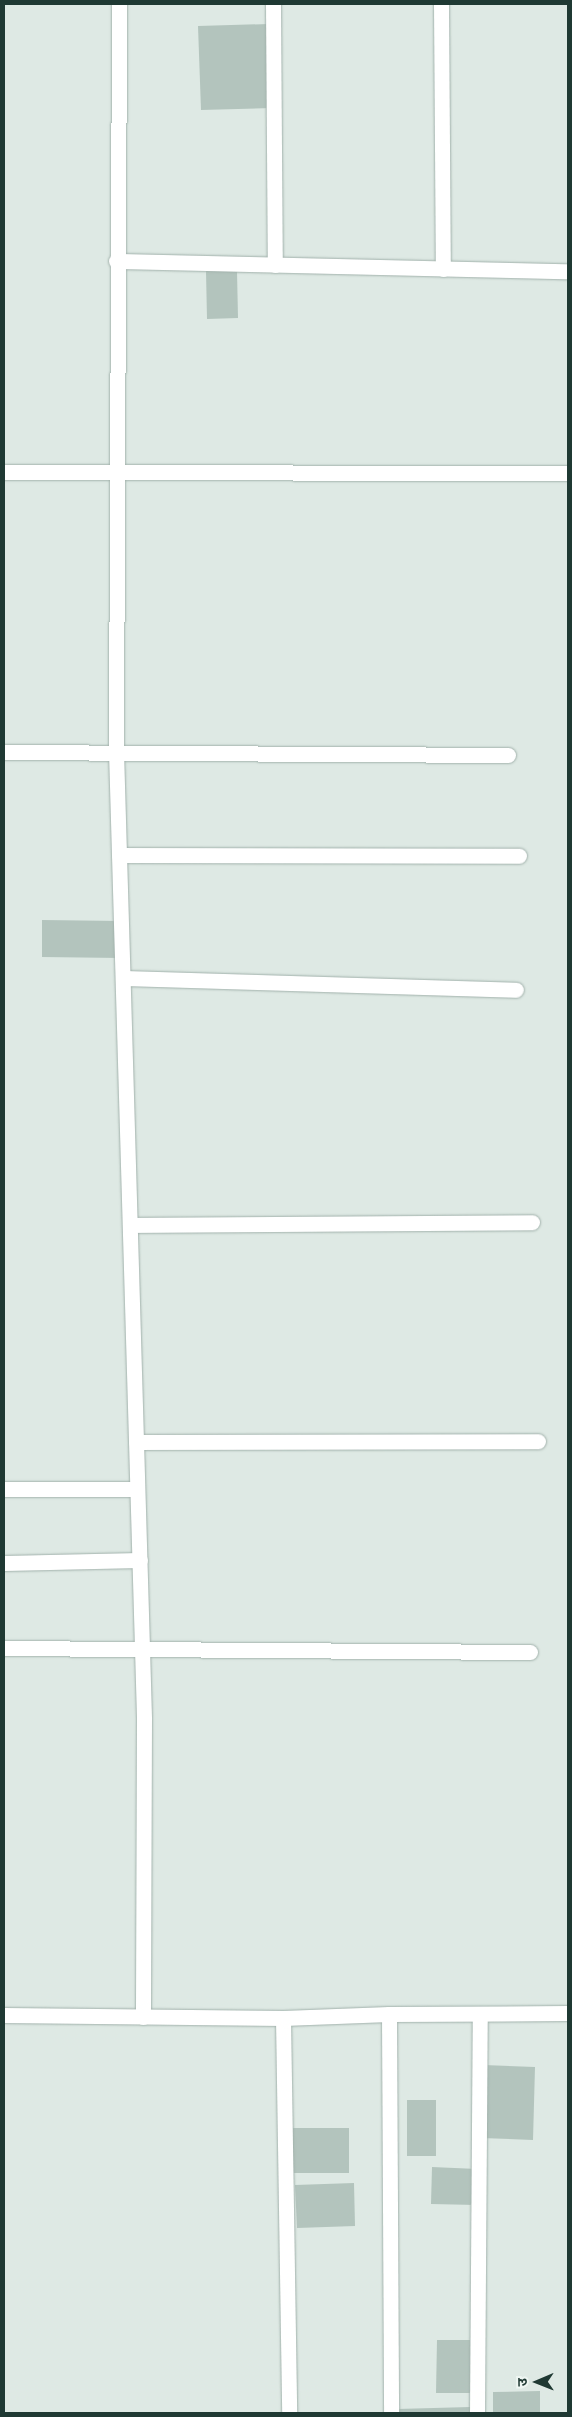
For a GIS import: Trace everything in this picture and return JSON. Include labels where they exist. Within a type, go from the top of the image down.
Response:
[{"type":"street","points":[[119,4],[116,261],[119,472],[116,751],[142,1650],[143,2017]]},
{"type":"street","points":[[273,4],[275,265]]},
{"type":"street","points":[[441,4],[443,269]]},
{"type":"street","points":[[116,261],[568,271]]},
{"type":"street","points":[[4,472],[568,473]]},
{"type":"street","points":[[4,752],[508,754]]},
{"type":"street","points":[[120,855],[519,856]]},
{"type":"street","points":[[123,978],[516,990]]},
{"type":"street","points":[[130,1224],[532,1222]]},
{"type":"street","points":[[136,1442],[538,1441]]},
{"type":"street","points":[[4,1489],[137,1489]]},
{"type":"street","points":[[4,1563],[140,1560]]},
{"type":"street","points":[[4,1648],[530,1652]]},
{"type":"street","points":[[4,2015],[283,2018],[389,2014],[568,2013]]},
{"type":"street","points":[[389,2014],[391,2413]]},
{"type":"street","points":[[478,2413],[480,2014]]},
{"type":"street","points":[[283,2018],[289,2413]]},
{"type":"building","points":[[269,24],[272,108],[201,110],[198,26]]},
{"type":"building","points":[[206,271],[237,271],[238,318],[207,319]]},
{"type":"building","points":[[42,920],[121,921],[121,958],[42,957]]},
{"type":"building","points":[[483,2065],[535,2067],[533,2140],[481,2138]]},
{"type":"building","points":[[407,2100],[436,2100],[436,2156],[407,2156]]},
{"type":"building","points":[[292,2128],[349,2128],[349,2173],[293,2173]]},
{"type":"building","points":[[432,2167],[477,2169],[476,2205],[431,2204]]},
{"type":"building","points":[[354,2183],[355,2226],[297,2228],[295,2185]]},
{"type":"building","points":[[437,2340],[470,2340],[471,2393],[436,2393]]},
{"type":"building","points":[[540,2391],[540,2413],[493,2413],[493,2392]]},
{"type":"building","points":[[470,2407],[471,2413],[398,2413],[397,2409]]}]
